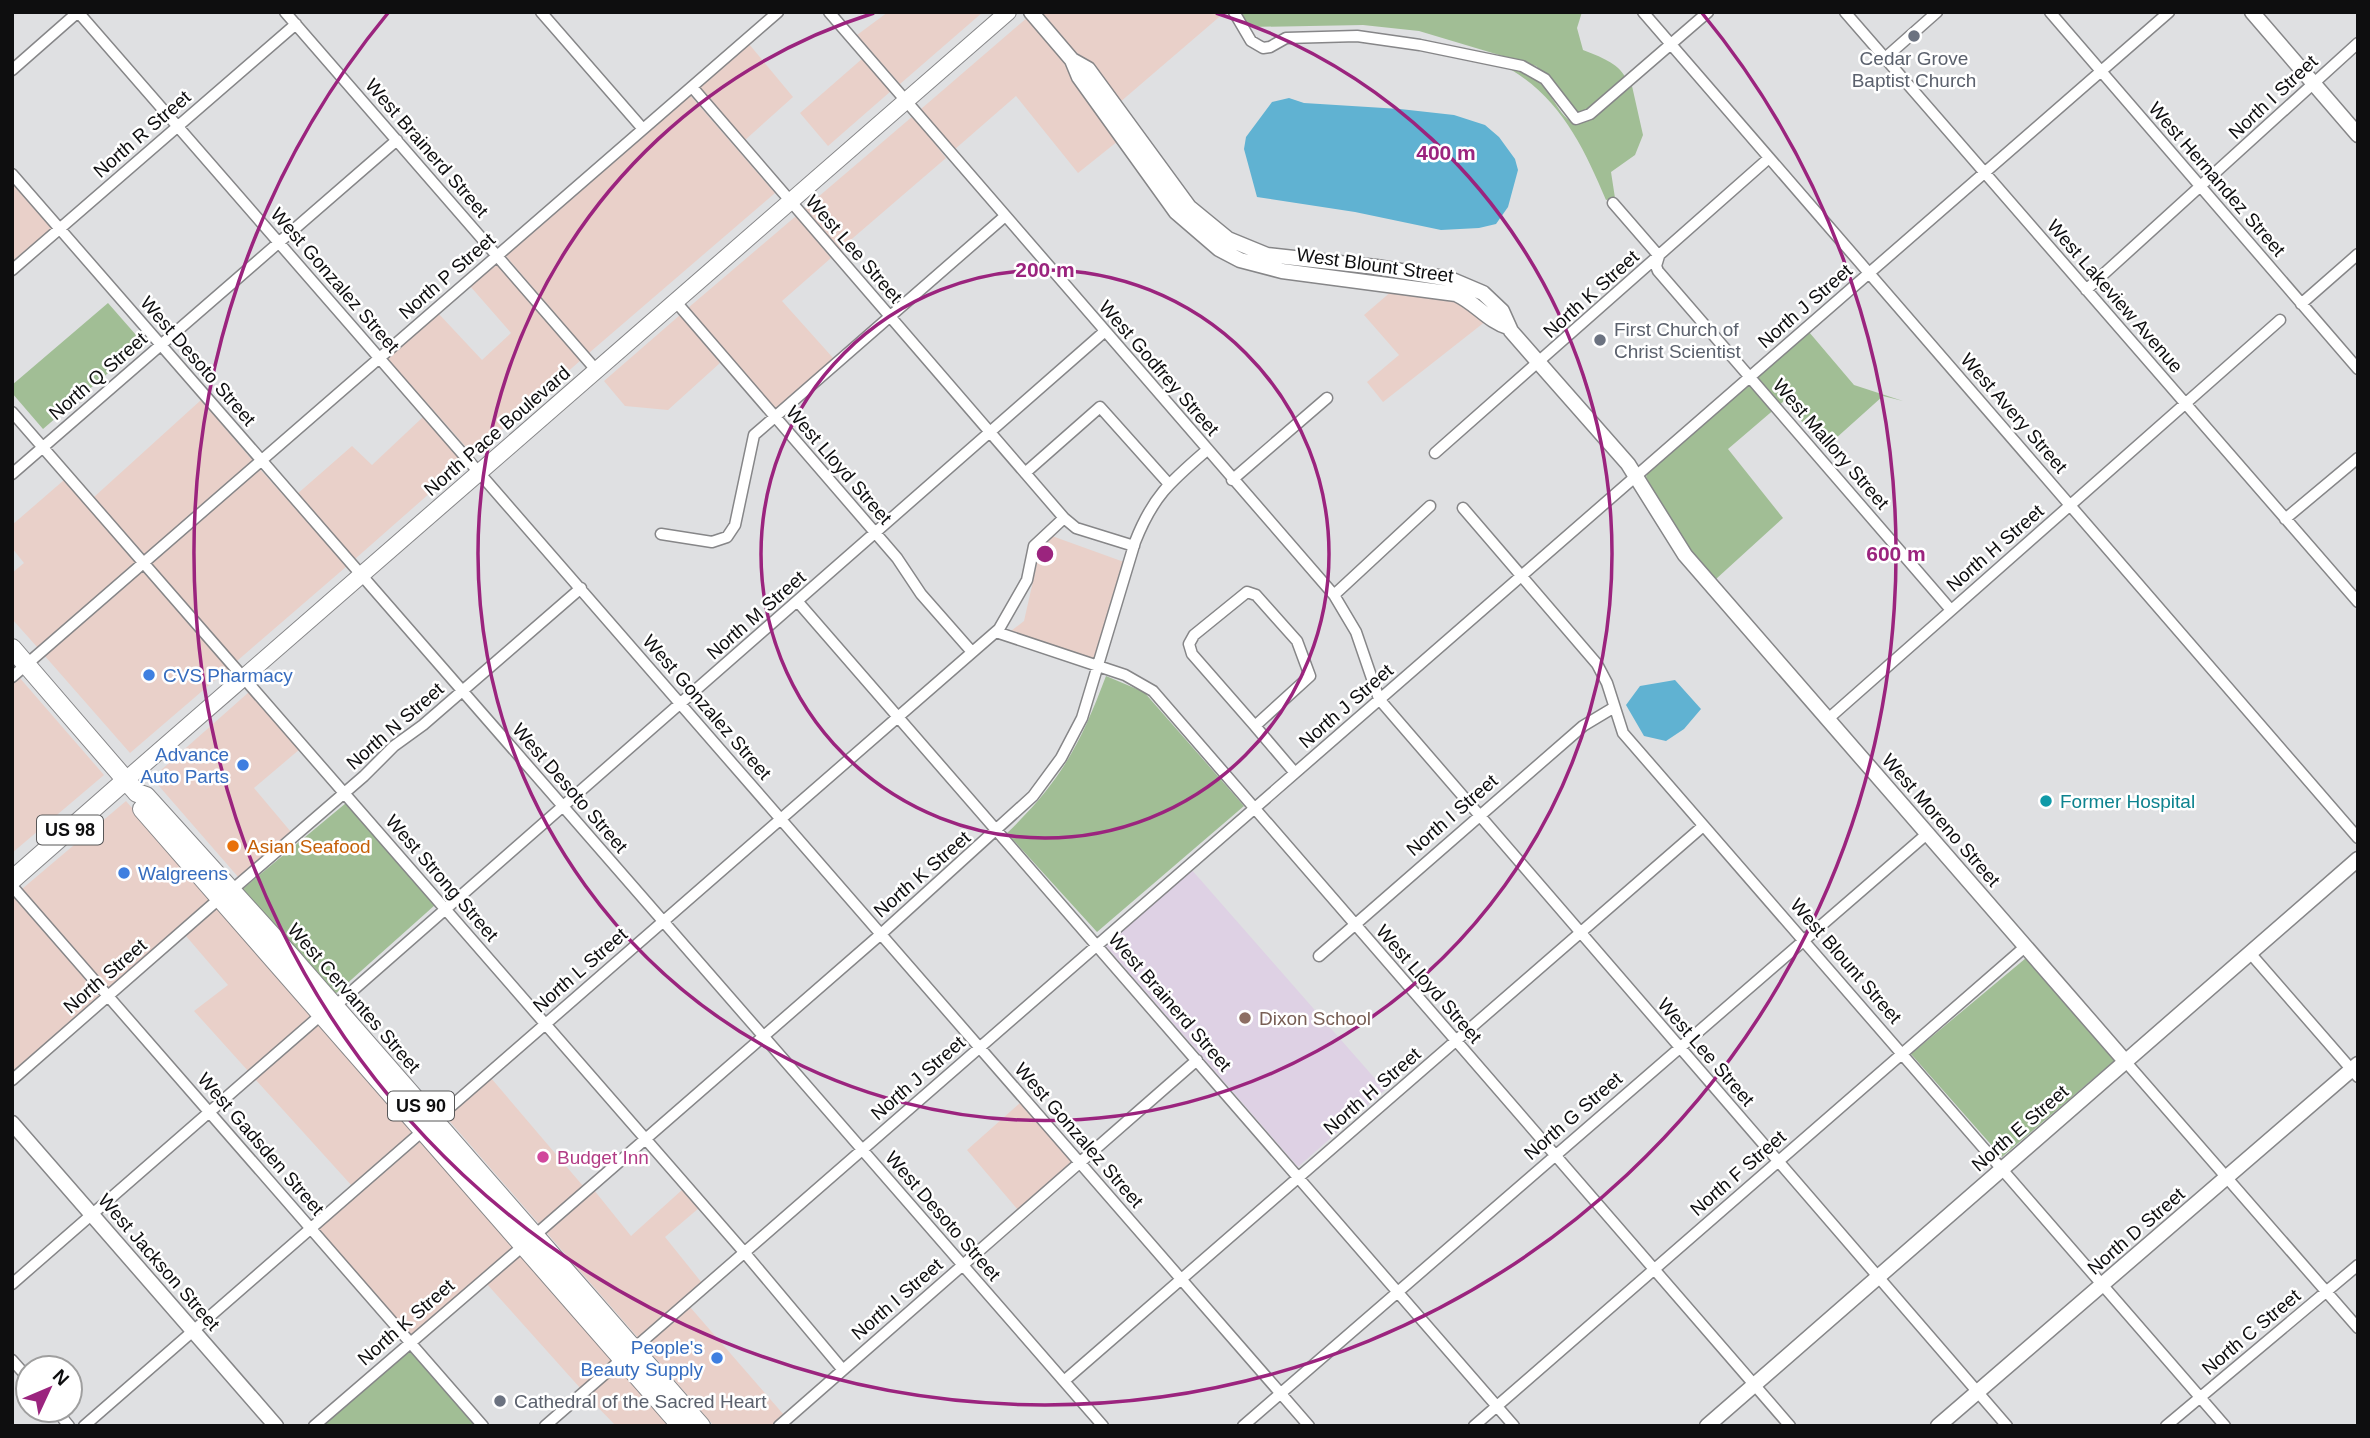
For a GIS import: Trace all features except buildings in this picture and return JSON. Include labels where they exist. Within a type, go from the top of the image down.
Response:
[{"type":"main road","name":"North Pace Boulevard","points":[[12,880],[132,786],[245,678],[1008,12]]},
{"type":"main road","name":"West Cervantes Street","points":[[12,648],[132,786],[146,796],[226,894],[628,1354],[701,1426]]},
{"type":"main road","name":"West Cervantes Street","points":[[628,1354],[681,1426]]},
{"type":"street","points":[[12,70],[78,12]]},
{"type":"street","name":"West Gonzalez Street","points":[[78,12],[1310,1426]]},
{"type":"street","name":"West Brainerd Street","points":[[285,12],[597,371]]},
{"type":"street","points":[[541,12],[643,129]]},
{"type":"street","name":"North P Street","points":[[12,677],[778,12]]},
{"type":"street","name":"West Godfrey Street","points":[[829,12],[1334,595],[1356,632],[1379,699]]},
{"type":"street","name":"West Blount Street","points":[[1031,12],[1072,60],[1088,69],[1155,173],[1208,225],[1273,263],[1376,267],[1462,282],[1494,303],[1502,311],[1508,327]]},
{"type":"street","points":[[1234,12],[1256,46],[1270,47],[1286,38],[1357,36],[1420,44],[1521,66],[1545,79],[1576,119],[1590,114],[1708,12]]},
{"type":"street","name":"West Avery Street","points":[[1643,12],[2358,838]]},
{"type":"street","name":"West Lakeview Avenue","points":[[1845,12],[2358,602]]},
{"type":"street","points":[[1885,58],[1937,12]]},
{"type":"street","name":"West Hernandez Street","points":[[2050,12],[2358,369]]},
{"type":"street","name":"North J Street","points":[[545,1426],[2169,12]]},
{"type":"street","points":[[2259,15],[2358,135]]},
{"type":"street","name":"North R Street","points":[[12,271],[296,24]]},
{"type":"street","name":"North I Street","points":[[2086,290],[2358,43]]},
{"type":"street","name":"West Lee Street","points":[[692,87],[1064,518]]},
{"type":"street","name":"North Q Street","points":[[12,474],[397,140]]},
{"type":"street","name":"North K Street","points":[[1435,453],[1769,158]]},
{"type":"street","name":"West Desoto Street","points":[[12,174],[1103,1426]]},
{"type":"street","name":"West Mallory Street","points":[[1613,203],[1659,256],[1656,266],[1658,271],[1951,610]]},
{"type":"street","points":[[661,534],[712,542],[727,537],[735,525],[750,442],[774,417],[1004,216]]},
{"type":"street","points":[[2301,304],[2358,254]]},
{"type":"street","name":"West Lloyd Street","points":[[676,302],[897,558],[921,594],[972,652]]},
{"type":"street","name":"North H Street","points":[[1828,719],[2280,320]]},
{"type":"street","name":"West Moreno Street","points":[[1508,327],[1635,476],[1685,555],[2358,1328]]},
{"type":"street","name":"North M Street","points":[[12,1284],[563,807],[1104,332]]},
{"type":"street","points":[[1232,480],[1326,398]]},
{"type":"street","points":[[1025,473],[1100,407],[1168,483]]},
{"type":"street","name":"West Strong Street","points":[[12,412],[546,1023],[843,1370]]},
{"type":"street","name":"North K Street","points":[[314,1426],[881,934],[1033,796],[1061,758],[1082,718],[1134,546],[1156,497],[1168,483],[1207,450]]},
{"type":"street","points":[[2285,519],[2358,458]]},
{"type":"street","points":[[1334,595],[1430,506]]},
{"type":"street","name":"West Blount Street","points":[[1463,508],[1597,664],[1607,683],[1623,733],[2225,1426]]},
{"type":"street","points":[[1064,518],[1076,528],[1134,546]]},
{"type":"street","name":"North L Street","points":[[84,1426],[996,632],[1006,620],[1017,592],[1027,580],[1034,546],[1064,518]]},
{"type":"street","name":"North N Street","points":[[226,894],[345,792],[394,746],[581,588]]},
{"type":"street","points":[[1255,726],[1310,676],[1297,641],[1256,595],[1247,592],[1194,635],[1189,644],[1192,654],[1295,773]]},
{"type":"street","name":"West Brainerd Street","points":[[798,602],[1514,1426]]},
{"type":"street","name":"West Lloyd Street","points":[[996,632],[1134,678],[1153,691],[1790,1426]]},
{"type":"street","name":"West Lee Street","points":[[1379,699],[2007,1426]]},
{"type":"street","name":"North I Street","points":[[1319,956],[1583,726],[1613,708]]},
{"type":"street","name":"North H Street","points":[[1064,1381],[1702,827]]},
{"type":"street","name":"North G Street","points":[[1243,1426],[1927,833]]},
{"type":"street","name":"North E Street","points":[[1707,1426],[2358,859]]},
{"type":"street","name":"West Gadsden Street","points":[[12,886],[483,1426]]},
{"type":"street","name":"North Street","points":[[12,1080],[226,894]]},
{"type":"street","name":"North F Street","points":[[1474,1426],[2026,946]]},
{"type":"street","points":[[2250,953],[2356,1070]]},
{"type":"street","name":"North I Street","points":[[779,1426],[1197,1060]]},
{"type":"street","name":"North D Street","points":[[1938,1426],[2356,1070]]},
{"type":"street","name":"West Jackson Street","points":[[12,1123],[276,1426]]},
{"type":"street","name":"North C Street","points":[[2166,1426],[2358,1265]]},
{"type":"shaded area","points":[[888,12],[983,12],[900,84],[857,35]]},
{"type":"shaded area","points":[[1038,12],[1225,12],[1119,103]]},
{"type":"shaded area","points":[[1028,17],[1066,61],[1118,141],[1078,173],[1016,96],[954,150],[921,109]]},
{"type":"shaded area","points":[[749,44],[793,97],[744,141],[699,87]]},
{"type":"shaded area","points":[[863,58],[891,91],[828,146],[800,113]]},
{"type":"shaded area","points":[[690,95],[775,193],[589,353],[505,255]]},
{"type":"shaded area","points":[[913,116],[946,158],[839,250],[804,209]]},
{"type":"shaded area","points":[[12,182],[53,229],[12,264]]},
{"type":"shaded area","points":[[796,216],[831,258],[782,301],[834,359],[775,410],[688,308]]},
{"type":"shaded area","points":[[496,262],[581,360],[473,455],[387,358],[438,313],[482,360],[511,333],[470,286]]},
{"type":"shaded area","points":[[1393,290],[1454,299],[1486,321],[1383,402],[1367,382],[1399,355],[1364,315]]},
{"type":"shaded area","points":[[680,315],[720,363],[668,410],[625,406],[604,381]]},
{"type":"shaded area","points":[[389,376],[464,463],[355,559],[296,495],[352,446],[372,465],[423,417]]},
{"type":"shaded area","points":[[201,400],[253,461],[145,555],[94,497]]},
{"type":"shaded area","points":[[259,468],[347,566],[237,661],[151,563]]},
{"type":"shaded area","points":[[64,480],[137,563],[38,648],[12,619],[12,573],[24,563],[12,548],[12,525]]},
{"type":"shaded area","points":[[1052,536],[1124,562],[1095,660],[1011,631],[1024,621],[1041,546]]},
{"type":"shaded area","points":[[143,570],[229,668],[130,753],[44,655]]},
{"type":"shaded area","points":[[19,677],[104,775],[12,853],[12,683]]},
{"type":"shaded area","points":[[249,692],[300,749],[254,788],[291,832],[239,878],[152,778]]},
{"type":"shaded area","points":[[126,801],[212,899],[110,990],[22,889]]},
{"type":"shaded area","name":"Dixon School","points":[[1191,869],[1385,1090],[1298,1167],[1106,946]]},
{"type":"shaded area","points":[[14,896],[102,997],[12,1074],[12,897]]},
{"type":"shaded area","points":[[219,907],[313,1015],[249,1072],[194,1011],[228,985],[186,936]]},
{"type":"shaded area","points":[[319,1023],[414,1132],[352,1186],[255,1079]]},
{"type":"shaded area","points":[[491,1078],[583,1186],[539,1224],[446,1117]]},
{"type":"shaded area","points":[[1020,1103],[1073,1163],[1018,1210],[967,1150]]},
{"type":"shaded area","points":[[421,1139],[514,1247],[411,1335],[318,1228]]},
{"type":"shaded area","points":[[683,1189],[699,1208],[665,1237],[702,1283],[639,1339],[546,1232],[594,1190],[631,1236]]},
{"type":"shaded area","points":[[521,1254],[614,1361],[581,1389],[486,1283]]},
{"type":"shaded area","points":[[690,1307],[784,1415],[771,1426],[714,1426],[645,1346]]},
{"type":"shaded area","points":[[620,1368],[670,1426],[616,1426],[587,1396]]},
{"type":"green space","points":[[1241,12],[1582,12],[1577,28],[1583,50],[1613,64],[1626,78],[1588,110],[1578,114],[1557,85],[1536,66],[1419,31],[1363,25],[1249,27]]},
{"type":"green space","points":[[1510,69],[1535,79],[1560,111],[1575,124],[1588,121],[1632,86],[1643,135],[1635,155],[1611,172],[1615,198],[1606,200],[1589,162],[1557,110],[1528,81]]},
{"type":"green space","points":[[108,303],[143,343],[43,429],[12,393],[12,385]]},
{"type":"green space","points":[[1809,332],[1854,385],[1903,401],[1883,396],[1825,448],[1784,401],[1728,449],[1783,518],[1716,579],[1683,544],[1646,477],[1649,469]]},
{"type":"green space","points":[[1106,676],[1144,692],[1244,806],[1097,932],[1007,833],[1042,796],[1067,761]]},
{"type":"green space","points":[[346,803],[435,905],[333,996],[239,892]]},
{"type":"green space","points":[[2026,958],[2115,1060],[2002,1157],[1911,1054]]},
{"type":"green space","points":[[409,1350],[476,1426],[321,1426]]},
{"type":"water","points":[[1289,98],[1304,103],[1454,115],[1485,125],[1499,137],[1515,159],[1518,170],[1508,207],[1496,224],[1479,228],[1441,230],[1355,212],[1257,197],[1244,149],[1246,137],[1272,102]]},
{"type":"water","points":[[1675,680],[1701,709],[1684,729],[1666,741],[1644,736],[1626,705],[1640,686]]},
{"type":"place","name":"Cedar Grove Baptist Church","points":[[1914,36]]},
{"type":"place","name":"First Church of Christ Scientist","points":[[1600,340]]},
{"type":"place","name":"CVS Pharmacy","points":[[149,675]]},
{"type":"place","name":"Advance Auto Parts","points":[[243,765]]},
{"type":"place","name":"Former Hospital","points":[[2046,801]]},
{"type":"place","name":"Asian Seafood","points":[[233,846]]},
{"type":"place","name":"Walgreens","points":[[124,873]]},
{"type":"place","name":"Dixon School","points":[[1245,1018]]},
{"type":"place","name":"Budget Inn","points":[[543,1157]]},
{"type":"place","name":"People's Beauty Supply","points":[[717,1358]]},
{"type":"place","name":"Cathedral of the Sacred Heart","points":[[500,1401]]}]
